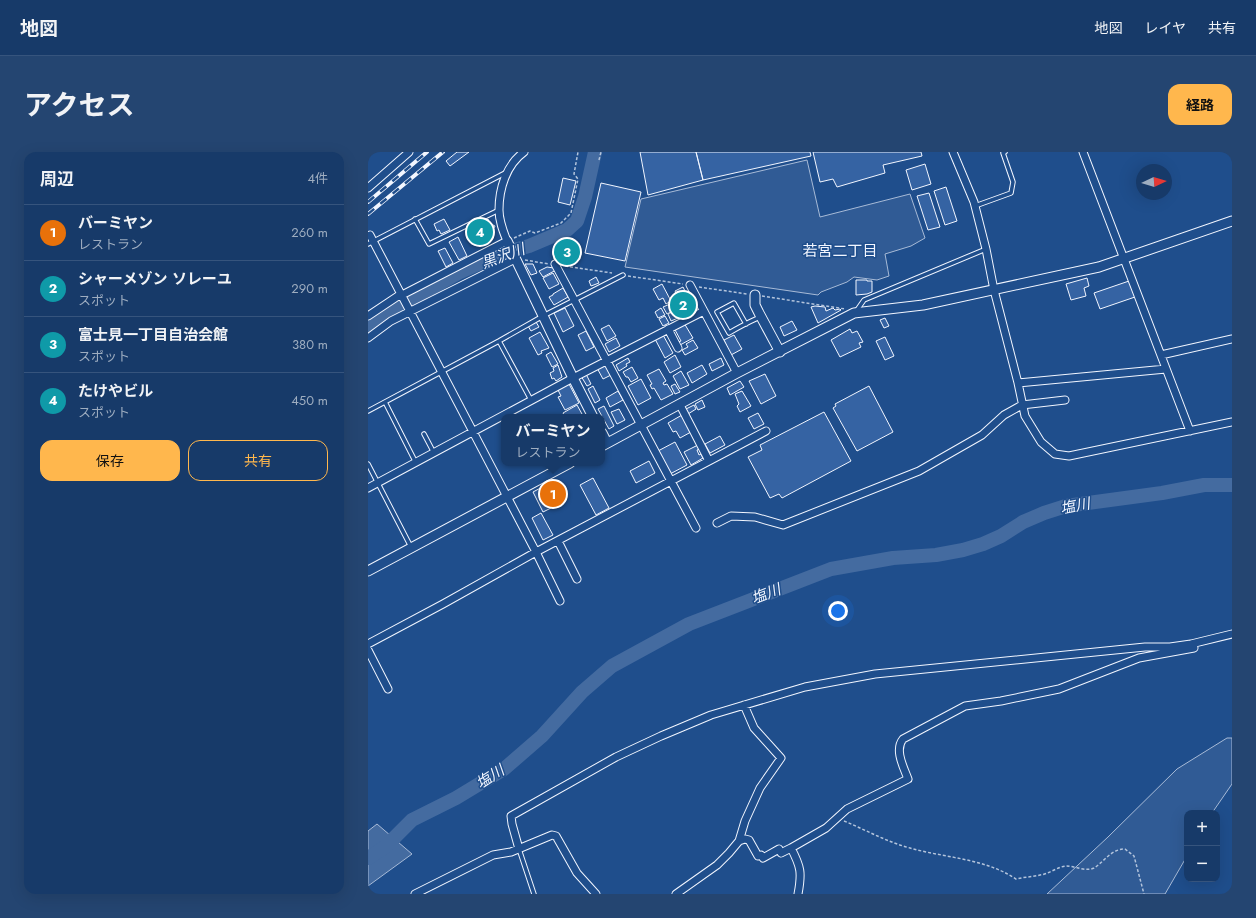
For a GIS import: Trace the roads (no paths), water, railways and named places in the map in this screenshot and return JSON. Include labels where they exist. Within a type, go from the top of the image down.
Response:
[{"type":"street","points":[[368,188],[408,152]]},
{"type":"street","points":[[953,152],[967,183],[975,206],[1025,416],[1041,442],[1055,454],[1069,456],[1232,422]]},
{"type":"street","points":[[1083,152],[1190,431]]},
{"type":"street","points":[[519,153],[506,172],[499,210],[501,222],[515,259],[573,378],[592,414]]},
{"type":"street","points":[[605,445],[737,373],[854,313],[923,305],[1099,267],[1232,221]]},
{"type":"street","points":[[371,239],[402,294],[560,601]]},
{"type":"street","points":[[368,316],[402,294],[507,241]]},
{"type":"street","points":[[368,338],[390,321],[515,259]]},
{"type":"street","points":[[555,264],[696,528]]},
{"type":"street","points":[[690,285],[737,373]]},
{"type":"street","points":[[755,295],[755,305],[780,352]]},
{"type":"street","points":[[507,414],[573,378],[704,311]]},
{"type":"street","points":[[668,330],[678,348]]},
{"type":"street","points":[[1161,355],[1232,339]]},
{"type":"street","points":[[1018,383],[1166,369]]},
{"type":"street","points":[[716,523],[731,516],[755,517],[783,525],[919,471],[982,435],[1004,415],[1022,405],[1065,400]]},
{"type":"street","points":[[680,405],[709,461]]},
{"type":"street","points":[[368,488],[501,417]]},
{"type":"street","points":[[368,644],[536,552],[766,431]]},
{"type":"street","points":[[368,571],[564,466]]},
{"type":"street","points":[[558,541],[577,578]]},
{"type":"street","points":[[519,849],[511,816],[616,757],[704,718],[744,705],[805,687],[874,674],[1145,647],[1184,645],[1228,635]]},
{"type":"street","points":[[739,841],[745,839],[749,840],[758,856],[761,855],[763,858],[779,850],[781,853],[826,828],[847,809],[908,779],[899,754],[900,742],[958,709],[971,704],[1001,701],[1059,689],[1139,658],[1208,645],[1228,635]]},
{"type":"street","points":[[368,650],[388,689]]},
{"type":"street","points":[[676,894],[717,864],[739,841],[745,821],[760,788],[781,758],[754,728],[744,705]]},
{"type":"street","points":[[415,894],[493,855],[511,852],[552,835],[556,836],[577,873],[596,894]]},
{"type":"street","points":[[791,848],[797,859],[801,873],[798,894]]},
{"type":"lane","points":[[975,206],[1011,193],[1013,182],[1003,154],[1005,152]]},
{"type":"lane","points":[[371,239],[415,219],[506,172]]},
{"type":"lane","points":[[415,219],[429,244],[499,210]]},
{"type":"lane","points":[[854,313],[864,300],[986,249]]},
{"type":"lane","points":[[368,411],[543,316],[624,275]]},
{"type":"lane","points":[[746,324],[734,303],[718,312],[729,333],[746,324],[761,316]]},
{"type":"lane","points":[[499,341],[531,401]]},
{"type":"lane","points":[[385,402],[416,463]]},
{"type":"lane","points":[[424,434],[434,453]]},
{"type":"lane","points":[[368,464],[411,548]]},
{"type":"lane","points":[[519,849],[534,894]]},
{"type":"waterway","name":"黒沢川","points":[[368,329],[390,312],[460,272],[500,254],[529,246],[567,230],[577,221],[585,197],[595,152]]},
{"type":"waterway","name":"塩川","points":[[368,858],[385,847],[412,820],[456,798],[504,769],[542,736],[582,692],[612,666],[689,624],[831,569],[893,558],[936,555],[963,550],[983,544],[1001,536],[1023,522],[1066,506],[1162,493],[1204,485],[1232,485]]},
{"type":"railway","points":[[368,202],[427,152]]},
{"type":"railway","points":[[368,214],[443,152]]},
{"type":"place","name":"たけやビル","points":[[480,232]]},
{"type":"place","name":"富士見一丁目自治会館","points":[[567,252]]},
{"type":"place","name":"シャーメゾン ソレーユ","points":[[683,305]]},
{"type":"place","name":"バーミヤン","points":[[553,494]]},
{"type":"district","name":"若宮二丁目","points":[[840,251]]}]
